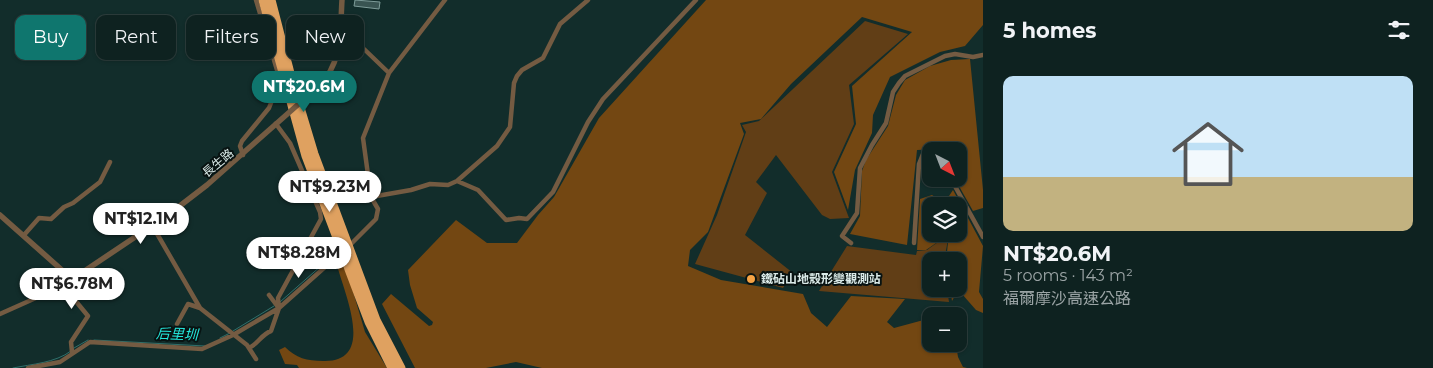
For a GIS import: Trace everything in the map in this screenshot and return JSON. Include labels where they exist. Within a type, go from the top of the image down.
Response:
[{"type":"highway","points":[[263,0],[306,156],[368,322],[392,368]]},
{"type":"highway","points":[[271,0],[292,81],[314,154],[376,320],[401,368]]},
{"type":"street","points":[[243,155],[240,146],[242,141],[269,108],[280,80],[256,0]]},
{"type":"street","name":"長生路","points":[[341,15],[342,0]]},
{"type":"street","points":[[28,368],[60,362],[72,352],[90,342],[202,349],[233,335],[279,308],[330,264],[376,219],[378,209],[371,197],[363,138],[389,73],[445,0]]},
{"type":"street","points":[[371,197],[411,190],[430,184],[448,185],[457,181],[497,146],[511,123],[514,83],[517,76],[522,70],[543,58],[560,24],[588,0]]},
{"type":"street","points":[[457,181],[478,190],[506,220],[527,219],[553,192],[588,122],[603,99],[696,0]]},
{"type":"street","points":[[364,49],[389,73]]},
{"type":"street","points":[[851,244],[842,236],[857,213],[860,168],[886,123],[893,92],[899,83],[905,76],[945,56],[955,54],[974,57],[983,55]]},
{"type":"street","name":"長生路","points":[[66,273],[76,275],[86,271],[208,185],[319,86],[333,68],[336,60]]},
{"type":"street","points":[[249,348],[271,331],[279,308],[278,298],[321,219],[320,212],[290,143],[276,124]]},
{"type":"street","points":[[914,243],[920,157],[922,155]]},
{"type":"street","points":[[24,235],[39,218],[51,219],[64,207],[100,182],[110,162]]},
{"type":"street","points":[[956,188],[983,237]]},
{"type":"street","points":[[0,215],[66,273],[60,282],[38,296],[0,314]]},
{"type":"street","points":[[152,225],[200,308],[249,348],[256,359]]},
{"type":"street","points":[[60,282],[86,310],[88,316],[71,342],[72,352]]},
{"type":"street","points":[[269,296],[279,308]]},
{"type":"street","points":[[177,324],[188,304],[200,308]]},
{"type":"shaded area","points":[[706,0],[983,0],[983,25],[965,46],[940,52],[890,77],[873,115],[872,133],[855,170],[848,210],[834,172],[856,124],[852,86],[912,32],[862,17],[791,84],[761,119],[740,123],[744,134],[708,232],[690,250],[688,266],[721,280],[803,294],[811,313],[827,327],[851,296],[905,299],[887,322],[894,328],[922,320],[922,352],[957,352],[963,367],[967,368],[542,368],[516,362],[486,368],[415,368],[382,304],[391,294],[429,326],[432,325],[433,322],[417,308],[410,285],[408,270],[456,220],[487,243],[517,243],[554,197],[599,118]]},
{"type":"shaded area","points":[[865,21],[908,34],[849,85],[854,124],[832,172],[849,218],[830,219],[822,215],[776,155],[756,182],[767,193],[745,235],[793,273],[783,288],[695,264],[717,215],[746,132],[742,125],[759,121]]},
{"type":"shaded area","points":[[970,59],[983,190],[983,208],[973,211],[967,197],[960,188],[968,188],[968,142],[922,142],[922,150],[917,150],[907,245],[850,234],[860,216],[862,171],[866,160],[888,126],[896,95],[905,80],[930,66],[951,60]]},
{"type":"shaded area","points":[[953,190],[957,197],[948,197]]},
{"type":"shaded area","points":[[922,198],[922,242],[938,242],[926,250],[917,250],[920,199]]},
{"type":"shaded area","points":[[967,216],[983,246],[979,292],[983,299],[983,313],[976,310],[965,297],[967,297],[967,252],[947,252],[948,242],[967,242]]},
{"type":"shaded area","points":[[938,242],[948,242],[946,252],[922,252],[922,297],[948,297],[949,302],[819,291],[847,246],[916,255],[917,251],[927,250]]},
{"type":"shaded area","points":[[341,263],[349,278],[365,332],[387,368],[299,368],[297,365],[285,364],[279,350],[285,347],[298,356],[317,361],[339,359],[349,351],[353,339],[353,324],[337,265]]},
{"type":"building","points":[[355,0],[380,2],[379,9],[354,6]]},
{"type":"waterway","name":"后里圳","points":[[280,302],[322,265]]},
{"type":"waterway","name":"后里圳","points":[[233,331],[274,306]]},
{"type":"waterway","name":"后里圳","points":[[220,338],[230,333]]},
{"type":"waterway","name":"后里圳","points":[[74,348],[88,340]]},
{"type":"waterway","name":"后里圳","points":[[94,340],[205,346]]},
{"type":"waterway","name":"后里圳","points":[[13,368],[51,361],[71,351]]},
{"type":"place","name":"鐵砧山地殼形變觀測站","points":[[751,279]]}]
